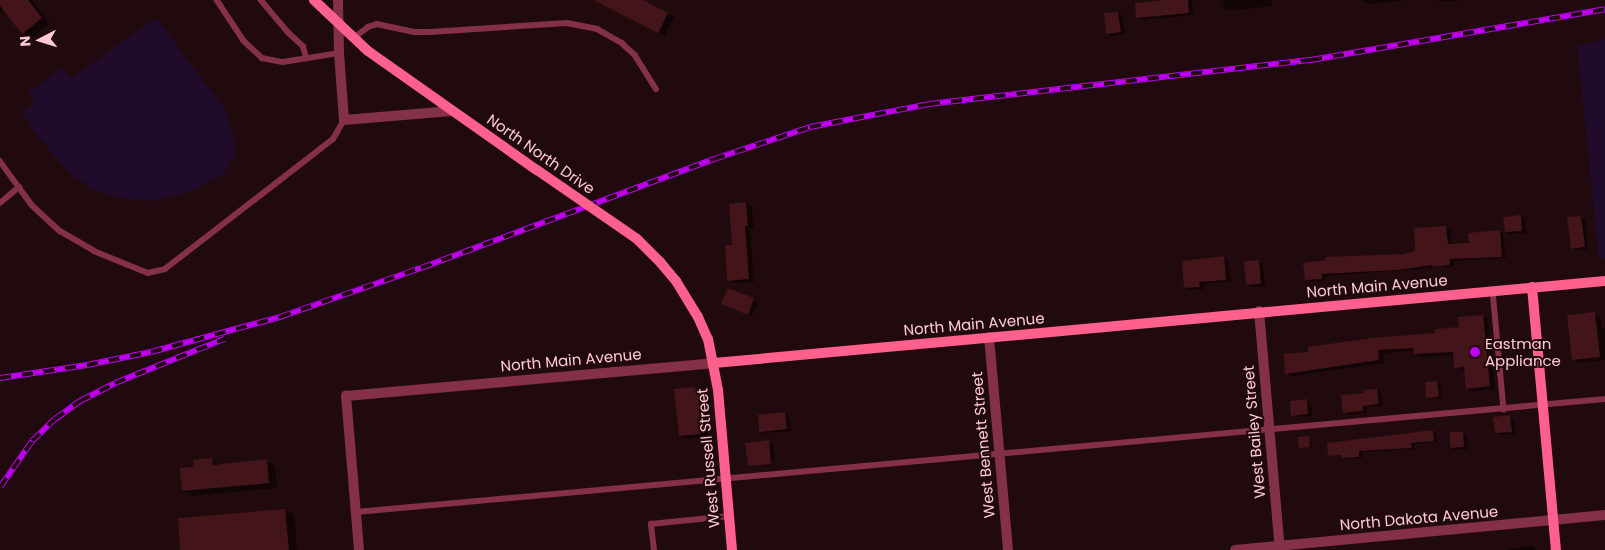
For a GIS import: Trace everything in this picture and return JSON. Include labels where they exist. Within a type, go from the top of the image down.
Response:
[{"type":"street","name":"North North Drive","points":[[314,0],[354,38],[399,74],[637,239],[660,262],[686,296],[705,332],[714,363]]},
{"type":"street","points":[[338,0],[339,53],[344,120],[452,111]]},
{"type":"street","name":"North Main Avenue","points":[[356,512],[346,396],[1258,311],[1605,281]]},
{"type":"street","points":[[1532,287],[1556,550]]},
{"type":"street","name":"West Bailey Street","points":[[1258,311],[1270,429],[1279,548]]},
{"type":"street","name":"West Bennett Street","points":[[989,337],[1008,550]]},
{"type":"street","name":"West Russell Street","points":[[714,363],[732,550]]},
{"type":"street","points":[[356,512],[359,550]]},
{"type":"street","name":"North Dakota Avenue","points":[[1236,550],[1279,548],[1605,515]]},
{"type":"lane","points":[[217,0],[244,41],[262,58],[283,62],[339,53]]},
{"type":"lane","points":[[261,0],[288,32],[304,46],[307,58]]},
{"type":"lane","points":[[354,38],[368,27],[377,24],[415,32],[430,32],[567,23],[597,30],[622,42],[635,55],[656,89]]},
{"type":"lane","points":[[0,161],[32,205],[60,231],[94,251],[148,273],[165,269],[333,140],[344,120]]},
{"type":"lane","points":[[0,202],[18,187]]},
{"type":"lane","points":[[1493,290],[1504,409]]},
{"type":"lane","points":[[356,512],[1605,399]]},
{"type":"lane","points":[[654,550],[651,524],[728,516]]},
{"type":"shaded area","points":[[156,18],[226,111],[237,154],[224,173],[191,192],[152,201],[119,198],[95,190],[71,175],[35,133],[22,112],[35,103],[28,93],[62,67],[71,78]]},
{"type":"shaded area","points":[[1605,39],[1605,259],[1599,259],[1577,46]]},
{"type":"building","points":[[0,0],[28,0],[42,18],[22,34],[0,6]]},
{"type":"building","points":[[593,0],[643,0],[668,13],[658,33]]},
{"type":"building","points":[[1188,0],[1189,13],[1136,18],[1135,3]]},
{"type":"building","points":[[1118,12],[1121,32],[1106,34],[1104,13]]},
{"type":"building","points":[[746,202],[748,226],[745,226],[749,279],[727,281],[725,245],[732,245],[729,204]]},
{"type":"building","points":[[1521,215],[1522,231],[1505,232],[1503,217]]},
{"type":"building","points":[[1581,216],[1585,247],[1571,249],[1567,217]]},
{"type":"building","points":[[1446,226],[1448,244],[1469,243],[1468,233],[1500,230],[1502,257],[1450,259],[1450,265],[1322,274],[1322,279],[1305,280],[1303,263],[1326,260],[1325,257],[1403,254],[1415,251],[1414,228]]},
{"type":"building","points":[[1224,256],[1226,280],[1199,282],[1200,287],[1184,288],[1182,261]]},
{"type":"building","points":[[1259,260],[1261,284],[1246,285],[1244,261]]},
{"type":"building","points":[[728,288],[754,298],[748,315],[721,304]]},
{"type":"building","points":[[1595,312],[1600,357],[1572,360],[1567,315]]},
{"type":"building","points":[[1483,315],[1490,386],[1466,389],[1464,367],[1454,368],[1453,352],[1414,354],[1413,348],[1378,350],[1379,360],[1285,374],[1284,354],[1308,352],[1308,347],[1372,338],[1435,333],[1435,329],[1459,327],[1458,317]]},
{"type":"building","points":[[1437,381],[1439,397],[1426,398],[1425,382]]},
{"type":"building","points":[[693,387],[698,390],[701,434],[679,436],[674,389]]},
{"type":"building","points":[[1377,389],[1379,404],[1363,406],[1363,411],[1343,413],[1341,395],[1364,393],[1364,390]]},
{"type":"building","points":[[1307,399],[1308,414],[1291,416],[1290,401]]},
{"type":"building","points":[[785,412],[787,429],[759,432],[758,415]]},
{"type":"building","points":[[1510,415],[1512,432],[1495,433],[1493,417]]},
{"type":"building","points":[[1433,430],[1434,441],[1411,443],[1412,448],[1359,451],[1359,457],[1342,458],[1341,455],[1328,456],[1327,443]]},
{"type":"building","points":[[1450,432],[1463,432],[1464,447],[1450,448]]},
{"type":"building","points":[[1309,436],[1310,447],[1299,448],[1298,437]]},
{"type":"building","points":[[769,440],[771,464],[748,466],[745,443]]},
{"type":"building","points":[[212,458],[213,465],[267,459],[269,483],[182,491],[180,468],[194,467],[193,460]]},
{"type":"building","points":[[285,509],[289,550],[180,550],[178,518]]},
{"type":"railway","points":[[0,378],[87,365],[151,352],[280,317],[421,268],[714,159],[810,127],[929,104],[1311,60],[1605,9]]},
{"type":"railway","points":[[0,487],[32,441],[55,419],[80,401],[115,383],[224,339]]},
{"type":"place","name":"Eastman Appliance","points":[[1475,352]]}]
